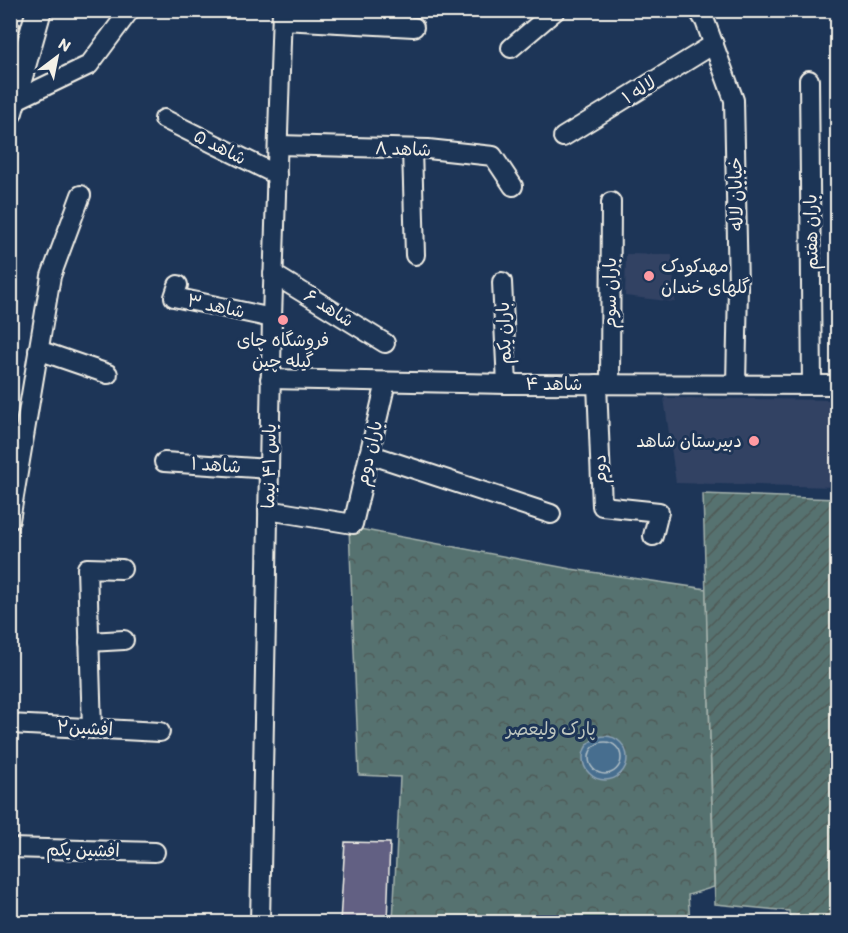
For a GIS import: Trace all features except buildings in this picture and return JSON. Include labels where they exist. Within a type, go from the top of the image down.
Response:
[{"type":"main road","points":[[12,106],[39,10]]},
{"type":"street","points":[[12,106],[89,65],[130,10]]},
{"type":"street","points":[[511,48],[556,10]]},
{"type":"street","name":"خیابان لاله","points":[[707,14],[714,44],[734,100],[738,287],[736,384]]},
{"type":"street","points":[[282,15],[414,27]]},
{"type":"street","name":"یاس ۴۱ نیما","points":[[260,922],[270,379],[282,15]]},
{"type":"street","name":"لاله ۱","points":[[563,137],[714,44]]},
{"type":"street","name":"باران هفتم","points":[[809,80],[812,384]]},
{"type":"street","name":"شاهد ۵","points":[[164,118],[277,176]]},
{"type":"street","name":"شاهد ۸","points":[[278,145],[428,149],[493,156],[513,186]]},
{"type":"street","points":[[412,149],[415,255]]},
{"type":"street","points":[[10,520],[51,276],[81,195]]},
{"type":"street","name":"باران سوم","points":[[603,384],[611,202]]},
{"type":"street","name":"شاهد ۶","points":[[273,274],[385,342]]},
{"type":"street","name":"باران یکم","points":[[502,282],[507,384]]},
{"type":"street","name":"شاهد ۳","points":[[178,285],[174,297],[272,318]]},
{"type":"street","points":[[38,350],[108,374]]},
{"type":"street","name":"شاهد ۴","points":[[270,379],[507,384],[837,385]]},
{"type":"street","name":"باران دوم","points":[[268,510],[353,524],[386,382]]},
{"type":"street","name":"دوم","points":[[603,384],[602,506],[659,512],[653,536]]},
{"type":"street","points":[[369,454],[551,514]]},
{"type":"street","name":"شاهد ۱","points":[[164,462],[269,469]]},
{"type":"street","points":[[92,729],[87,568],[122,569]]},
{"type":"street","points":[[89,642],[124,640]]},
{"type":"street","name":"افشین۲","points":[[10,724],[160,732]]},
{"type":"street","name":"افشین یکم","points":[[10,848],[155,852]]},
{"type":"shaded area","name":"مهدکودک گلهای خندان","points":[[626,254],[672,255],[675,302],[625,296]]},
{"type":"shaded area","name":"دبیرستان شاهد","points":[[664,398],[837,400],[837,487],[676,483]]},
{"type":"green space","points":[[703,494],[837,499],[837,922],[790,922],[789,911],[715,904]]},
{"type":"green space","name":"پارک ولیعصر","points":[[349,527],[571,569],[706,589],[714,887],[688,895],[690,922],[393,922],[400,777],[359,775]]},
{"type":"water","points":[[605,736],[620,743],[627,758],[620,773],[605,780],[590,773],[583,758],[590,743]]},
{"type":"place","name":"مهدکودک گلهای خندان","points":[[649,276]]},
{"type":"place","name":"فروشگاه چای گیله‌ چین","points":[[283,320]]},
{"type":"place","name":"دبیرستان شاهد","points":[[754,441]]}]
